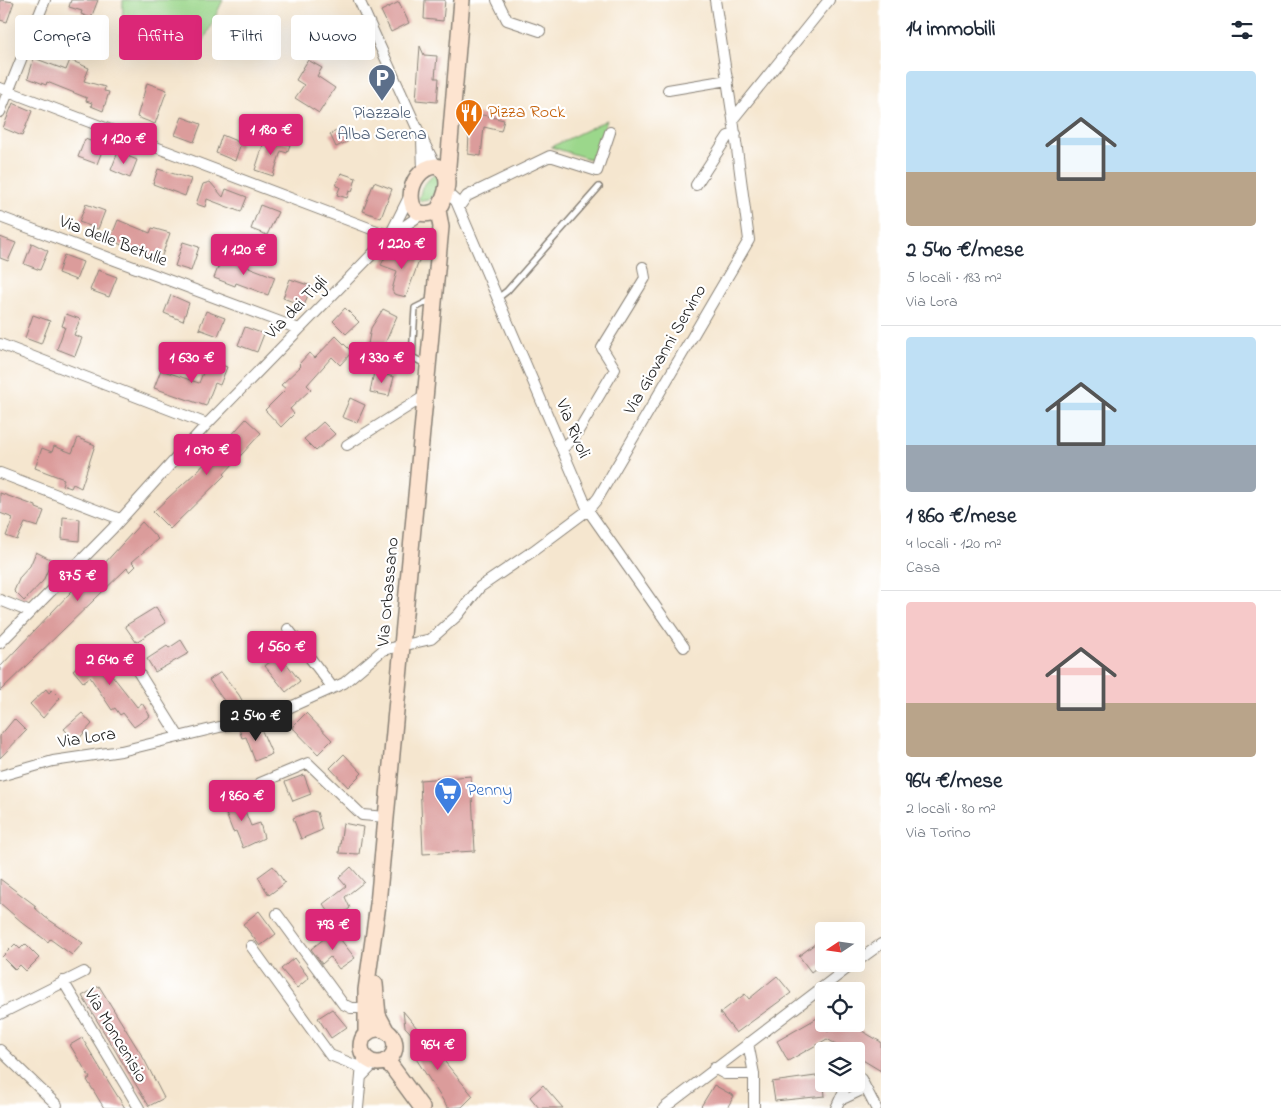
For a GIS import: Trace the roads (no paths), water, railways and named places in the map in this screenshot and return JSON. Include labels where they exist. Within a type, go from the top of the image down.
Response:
[{"type":"main road","points":[[429,212],[447,185],[462,0]]},
{"type":"main road","points":[[410,195],[415,180],[442,156],[451,120]]},
{"type":"main road","points":[[430,168],[444,171],[447,185]]},
{"type":"main road","name":"Via Orbassano","points":[[374,946],[370,956],[366,1034],[361,1043],[373,1062],[393,1040],[386,1032],[378,1015],[374,946],[438,243],[429,212],[413,207],[410,195]]},
{"type":"main road","points":[[366,1034],[376,1029],[386,1032]]},
{"type":"main road","points":[[373,1062],[392,1067],[418,1102]]},
{"type":"street","points":[[0,112],[5,90],[45,0]]},
{"type":"street","points":[[359,0],[422,139],[430,168]]},
{"type":"street","points":[[497,0],[508,20],[540,31]]},
{"type":"street","name":"Via Giovanni Servino","points":[[402,646],[431,639],[458,615],[480,587],[588,510],[598,498],[749,240],[734,119],[715,0]]},
{"type":"street","points":[[734,119],[820,14],[829,0]]},
{"type":"street","points":[[668,90],[728,80]]},
{"type":"street","points":[[5,90],[390,236]]},
{"type":"street","points":[[429,212],[459,207],[467,196],[550,156],[597,171],[610,132]]},
{"type":"street","points":[[696,185],[728,136],[736,134]]},
{"type":"street","name":"Via Rivoli","points":[[447,185],[459,207],[588,510],[684,647]]},
{"type":"street","name":"Via dei Tigli","points":[[390,236],[410,195]]},
{"type":"street","name":"Via dei Tigli","points":[[0,643],[120,520],[207,424],[390,236],[429,212]]},
{"type":"street","name":"Via delle Betulle","points":[[0,217],[299,330]]},
{"type":"street","points":[[563,448],[574,438],[615,369],[602,348],[645,278],[644,267]]},
{"type":"street","points":[[0,344],[207,424]]},
{"type":"street","points":[[347,445],[425,396]]},
{"type":"street","points":[[0,474],[120,520]]},
{"type":"street","points":[[0,600],[30,612]]},
{"type":"street","points":[[288,629],[333,688]]},
{"type":"street","name":"Via Lora","points":[[0,776],[54,761],[121,751],[277,712],[344,683],[383,650],[402,646]]},
{"type":"street","points":[[132,662],[179,737]]},
{"type":"street","points":[[260,782],[308,763],[362,815],[386,817]]},
{"type":"street","points":[[277,914],[343,1004],[351,1008],[366,1008]]},
{"type":"street","points":[[865,956],[881,944]]},
{"type":"street","points":[[250,946],[330,1055],[373,1062],[358,1108]]},
{"type":"street","name":"Via Moncenisio","points":[[0,1014],[84,972]]},
{"type":"street","points":[[664,1108],[714,1068],[843,972]]},
{"type":"street","name":"Via Moncenisio","points":[[63,981],[139,1108]]},
{"type":"street","points":[[748,1043],[754,1074],[754,1108]]},
{"type":"street","points":[[0,1050],[57,1105]]},
{"type":"street","points":[[714,1068],[725,1074],[754,1074]]},
{"type":"street","points":[[841,1098],[845,1099],[866,1089],[876,1108]]},
{"type":"street","points":[[836,1108],[844,1092]]},
{"type":"lane","points":[[498,298],[507,292],[599,187]]},
{"type":"place","name":"Piazzale Alba Serena","points":[[382,102]]},
{"type":"place","name":"Pizza Rock","points":[[469,137]]},
{"type":"place","name":"Penny","points":[[448,815]]}]
